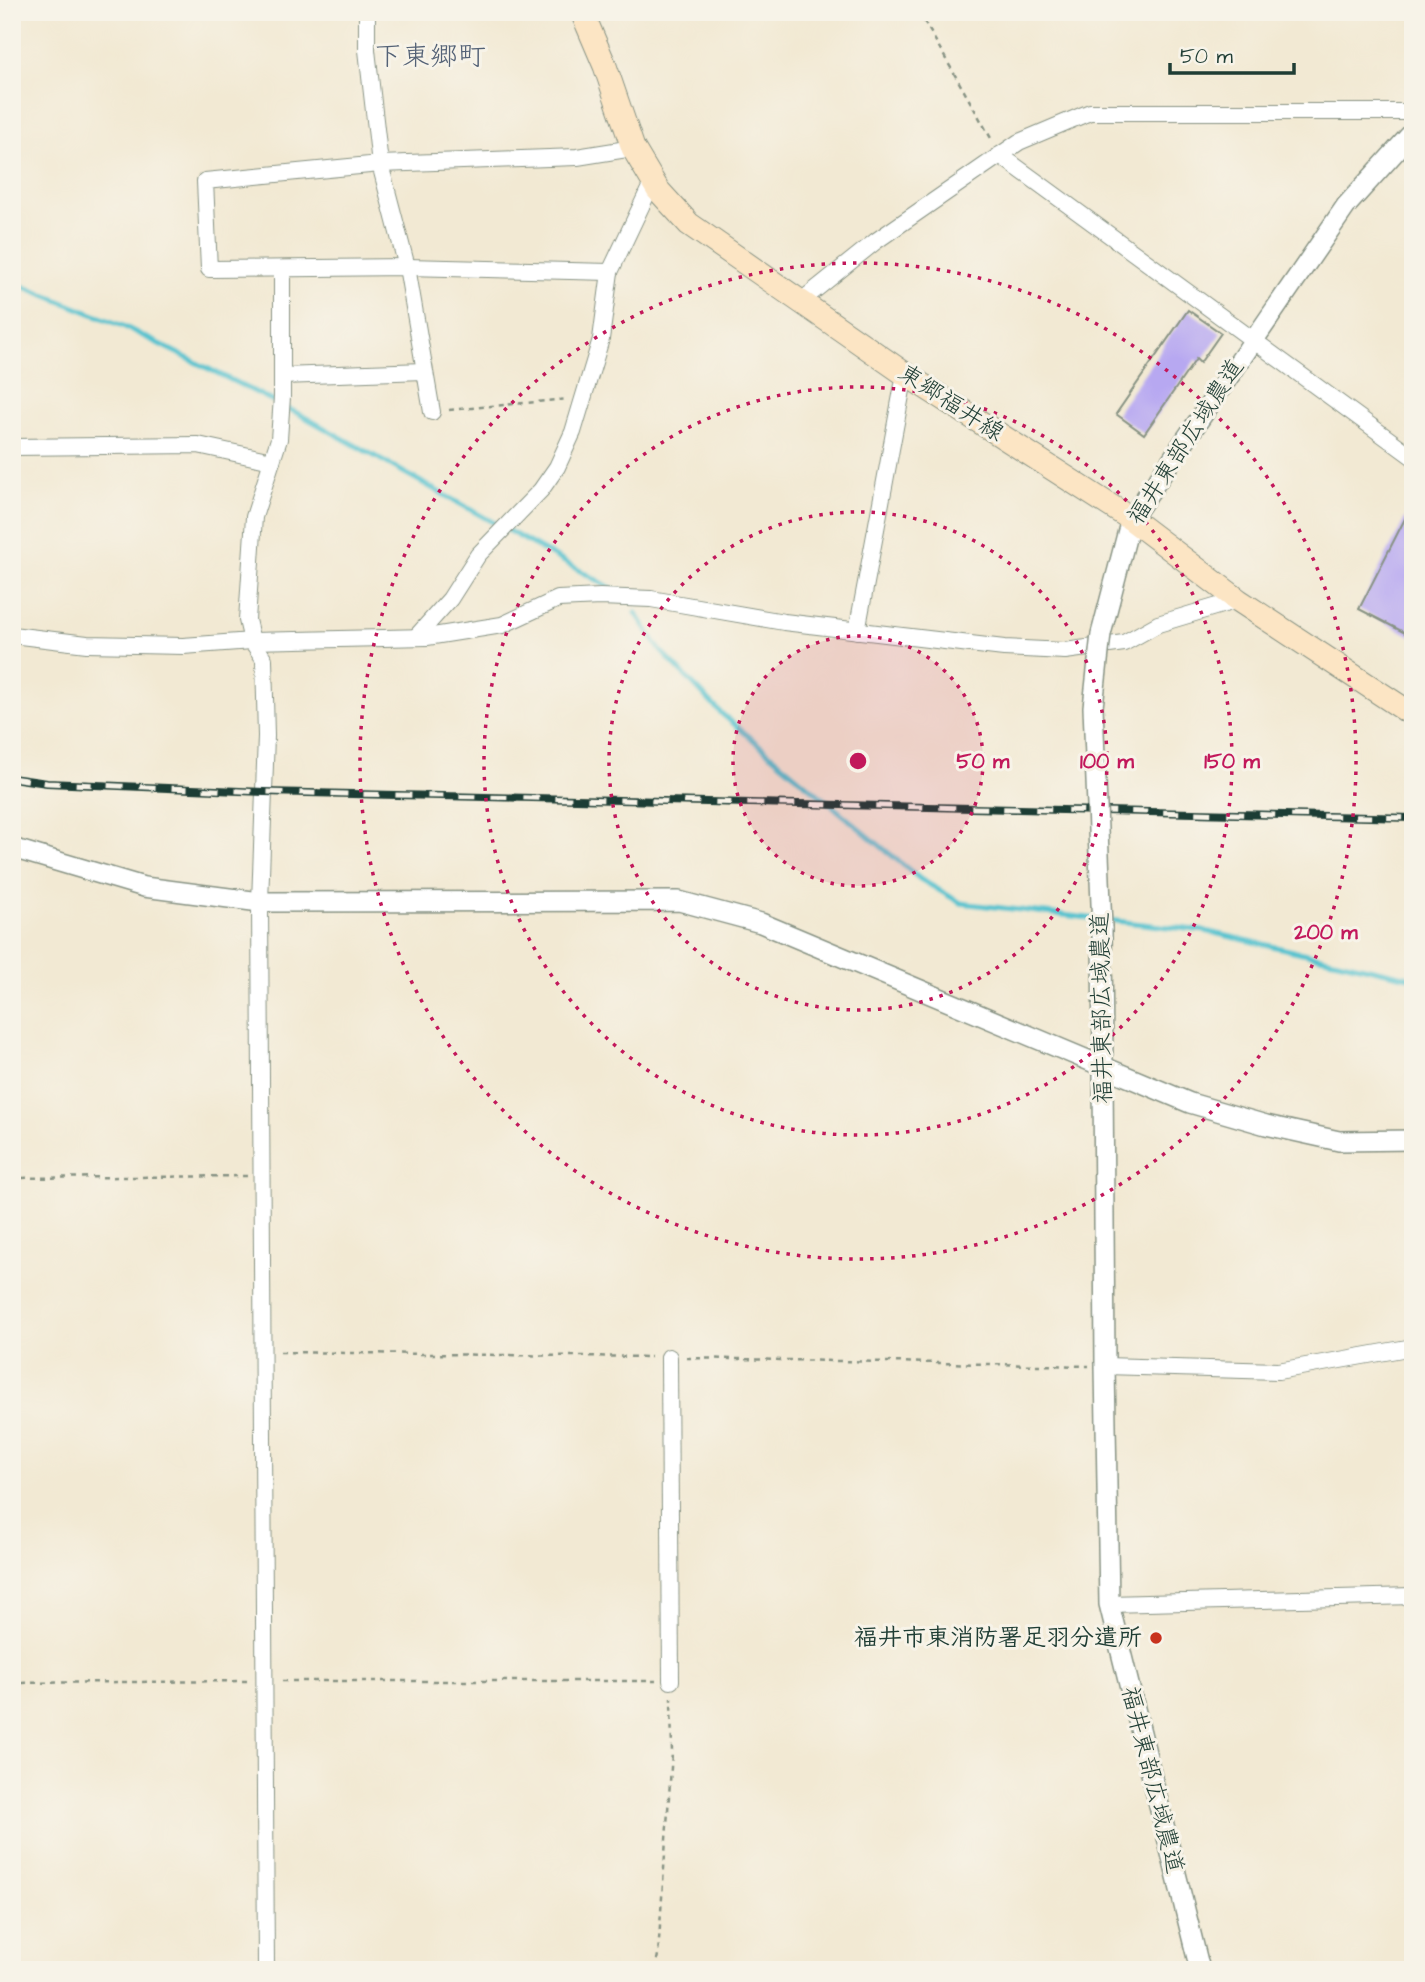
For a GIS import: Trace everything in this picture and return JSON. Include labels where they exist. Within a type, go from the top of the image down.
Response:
[{"type":"main road","name":"東郷福井線","points":[[582,12],[605,66],[633,148],[653,181],[689,225],[905,374],[1131,519],[1238,600],[1413,715]]},
{"type":"street","points":[[367,12],[367,50],[380,164],[407,267],[432,412]]},
{"type":"street","points":[[800,302],[876,241],[1019,142],[1090,112],[1413,112]]},
{"type":"street","name":"福井東部広域農道","points":[[1200,1970],[1109,1604],[1102,928],[1093,707],[1101,634],[1131,519],[1346,206],[1413,132]]},
{"type":"street","points":[[610,272],[407,267],[208,269],[205,180],[380,164],[577,157],[633,148]]},
{"type":"street","points":[[1000,155],[1413,457]]},
{"type":"street","points":[[416,637],[450,599],[478,555],[541,490],[557,467],[573,432],[601,339],[610,272],[653,181]]},
{"type":"street","points":[[266,1970],[260,902],[265,711],[264,659],[252,641],[247,620],[254,517],[279,439],[282,404],[282,270]]},
{"type":"street","points":[[282,376],[424,371]]},
{"type":"street","points":[[857,631],[905,374]]},
{"type":"street","points":[[12,447],[198,445],[272,461]]},
{"type":"street","points":[[12,635],[87,644],[183,646],[252,641],[416,637],[502,625],[558,599],[600,597],[651,599],[784,622],[1004,648],[1065,652],[1124,643],[1158,624],[1238,600]]},
{"type":"street","points":[[12,848],[144,887],[260,902],[679,901],[761,923],[1190,1103],[1266,1125],[1339,1141],[1413,1140]]},
{"type":"street","points":[[1105,1366],[1278,1371],[1413,1347]]},
{"type":"street","points":[[669,1357],[671,1681]]},
{"type":"street","points":[[1109,1604],[1413,1596]]},
{"type":"path","points":[[919,12],[1000,155]]},
{"type":"path","points":[[432,412],[582,398]]},
{"type":"path","points":[[12,1178],[261,1175]]},
{"type":"path","points":[[12,1683],[671,1681],[672,1753],[659,1955],[655,1970]]},
{"type":"building","points":[[1188,310],[1221,333],[1200,363],[1196,359],[1144,434],[1116,414]]},
{"type":"building","points":[[1413,503],[1413,637],[1359,609]]},
{"type":"waterway","points":[[12,282],[123,326],[301,415],[618,592]]},
{"type":"waterway","points":[[636,613],[660,650],[722,714],[920,879],[961,903],[1097,919]]},
{"type":"waterway","points":[[1107,920],[1205,931],[1413,978]]},
{"type":"railway","points":[[12,778],[47,783],[264,792],[1413,818]]},
{"type":"place","name":"福井市東消防署足羽分遣所","points":[[1156,1638]]},
{"type":"district","name":"下東郷町","points":[[430,56]]}]
